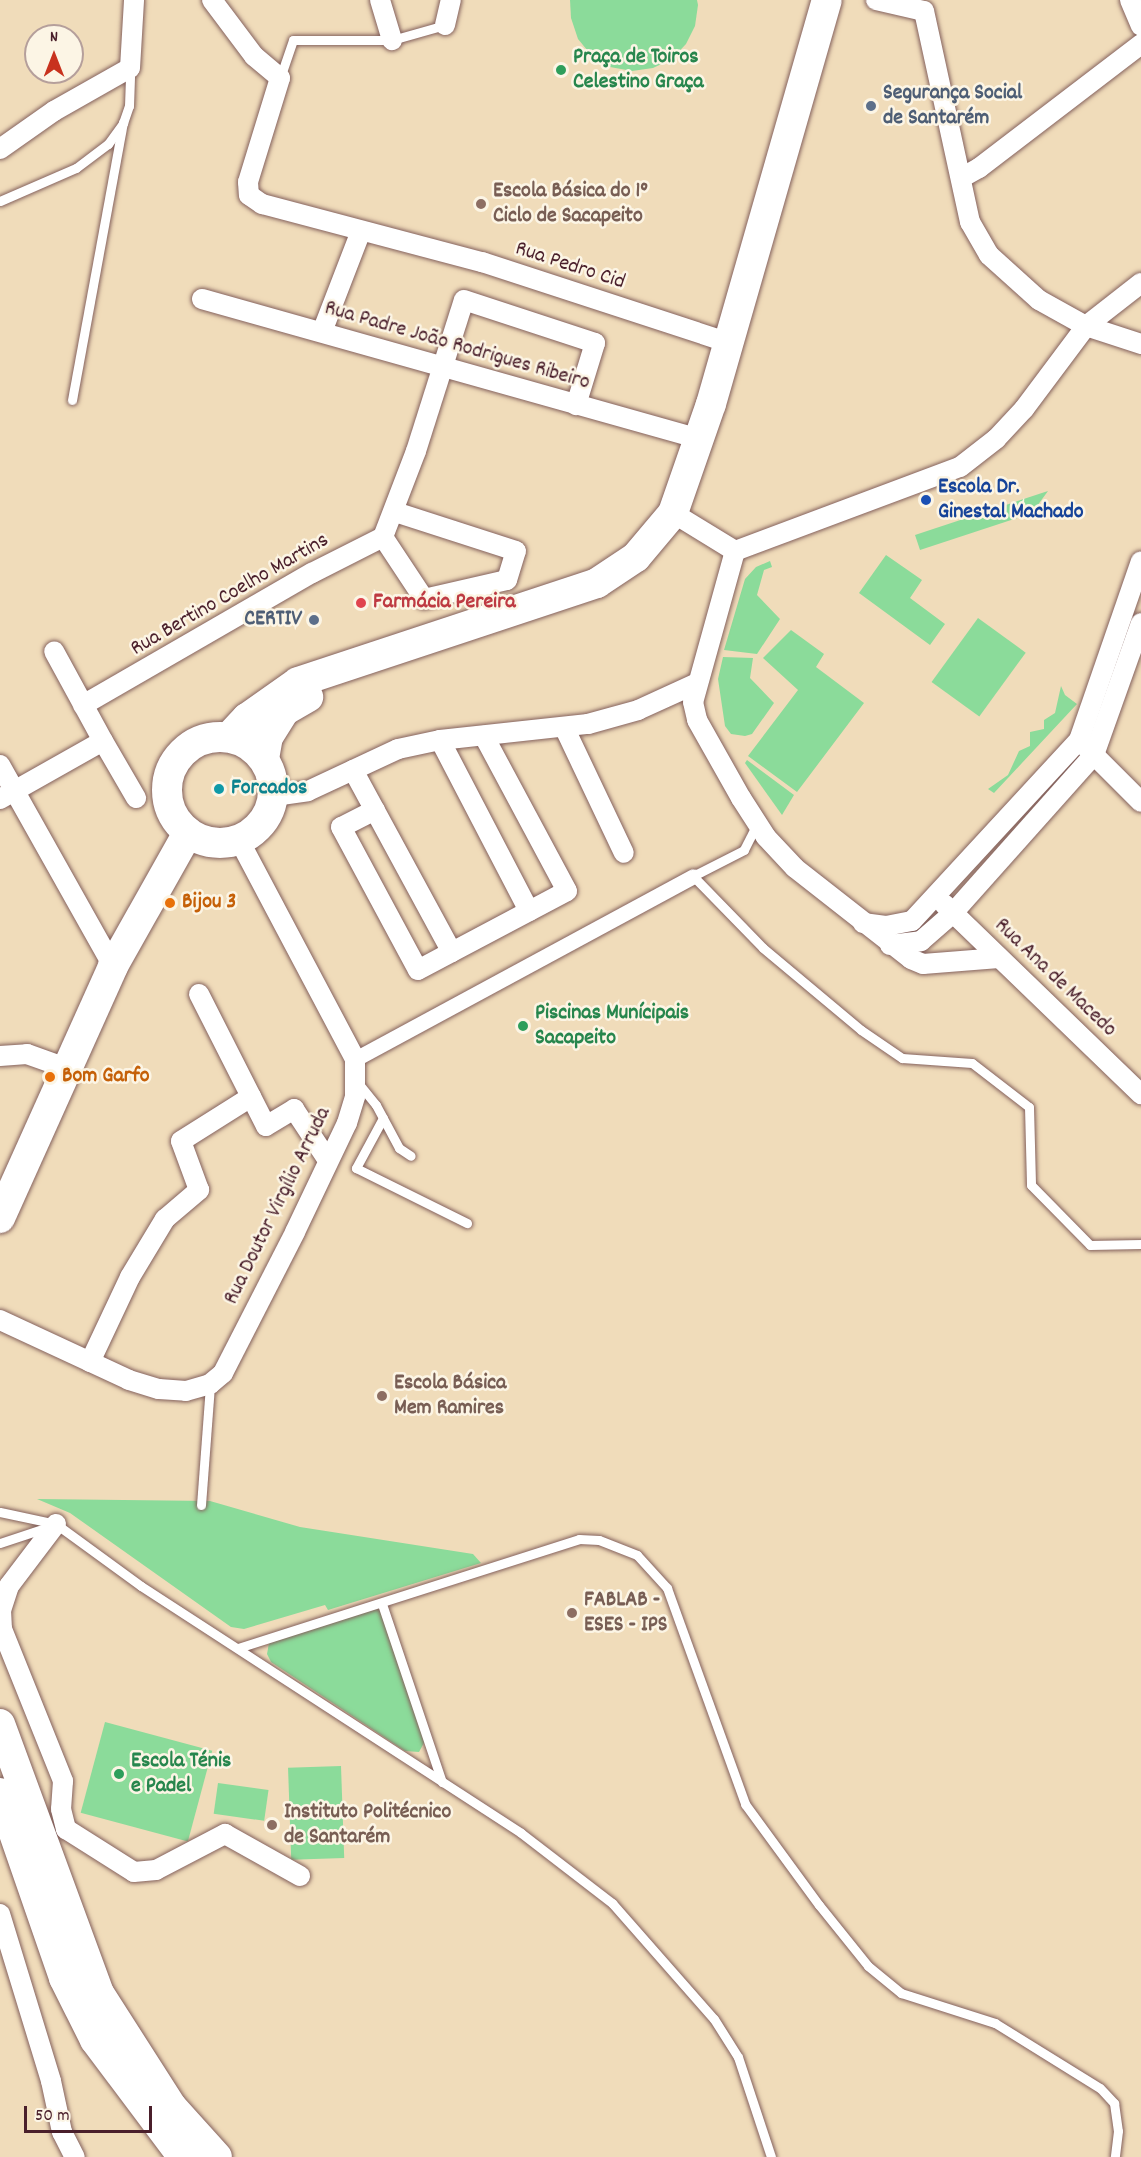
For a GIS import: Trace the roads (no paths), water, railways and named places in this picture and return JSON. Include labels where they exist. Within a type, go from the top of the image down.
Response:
[{"type":"main road","points":[[229,737],[247,718],[298,682],[597,583],[636,557],[673,513],[700,439],[827,0]]},
{"type":"main road","points":[[264,759],[268,737],[284,711],[352,666]]},
{"type":"main road","points":[[229,737],[249,744],[264,759],[272,776],[274,796],[268,815],[256,830],[239,840],[213,843],[188,833],[168,804],[171,769],[194,743],[229,737]]},
{"type":"main road","points":[[0,1218],[69,1069],[113,966],[188,833]]},
{"type":"main road","points":[[0,1725],[99,1993],[134,2052],[172,2106],[217,2157]]},
{"type":"main road","points":[[0,1793],[64,1978],[94,2040],[183,2157]]},
{"type":"street","points":[[0,149],[54,111],[130,68],[134,0]]},
{"type":"street","points":[[212,0],[254,56],[280,78]]},
{"type":"street","points":[[380,0],[392,40]]},
{"type":"street","points":[[445,25],[451,0]]},
{"type":"street","points":[[876,0],[932,6],[960,178],[970,222],[989,255],[1039,300],[1086,326],[1141,344]]},
{"type":"street","points":[[1130,0],[1141,26]]},
{"type":"street","points":[[960,178],[989,161],[1141,45]]},
{"type":"street","name":"Rua Pedro Cid","points":[[280,78],[248,183],[249,195],[262,204],[482,262],[727,342]]},
{"type":"street","points":[[322,332],[361,231]]},
{"type":"street","points":[[735,551],[960,467],[996,439],[1024,409],[1086,326],[1141,283]]},
{"type":"street","name":"Rua Padre João Rodrigues Ribeiro","points":[[202,299],[700,439]]},
{"type":"street","points":[[394,512],[516,551],[507,580],[424,599],[383,537],[394,512],[464,300],[595,343],[576,405]]},
{"type":"street","points":[[673,513],[735,551]]},
{"type":"street","name":"Rua Bertino Coelho Martins","points":[[84,705],[312,573],[383,537]]},
{"type":"street","points":[[735,551],[695,684],[693,702],[697,720],[758,823],[795,868],[890,945],[923,964],[999,958]]},
{"type":"street","points":[[863,923],[886,926],[912,921],[937,897],[1079,740],[1141,561]]},
{"type":"street","points":[[890,945],[921,941],[953,913],[1094,755],[1141,623]]},
{"type":"street","points":[[54,651],[136,798]]},
{"type":"street","points":[[274,796],[308,791],[398,749],[440,740],[566,729],[638,710],[695,684]]},
{"type":"street","points":[[566,729],[624,853]]},
{"type":"street","points":[[375,810],[341,827],[418,970],[567,891],[484,736]]},
{"type":"street","points":[[440,740],[529,911]]},
{"type":"street","points":[[1079,740],[1141,802]]},
{"type":"street","points":[[7,795],[103,741]]},
{"type":"street","points":[[0,765],[7,795],[113,966]]},
{"type":"street","points":[[353,770],[452,952]]},
{"type":"street","name":"Rua Doutor Virgílio Arruda","points":[[210,1384],[223,1373],[295,1232],[327,1159],[347,1123],[355,1096],[355,1059],[239,840]]},
{"type":"street","points":[[355,1059],[693,876]]},
{"type":"street","name":"Rua Ana de Macedo","points":[[937,897],[1141,1094]]},
{"type":"street","points":[[199,994],[266,1126],[294,1109],[327,1159]]},
{"type":"street","points":[[0,1056],[27,1054],[69,1069]]},
{"type":"street","points":[[90,1362],[119,1299],[165,1219],[199,1190],[181,1141],[251,1097]]},
{"type":"street","points":[[0,1320],[90,1362],[159,1389],[186,1391],[210,1384]]},
{"type":"street","points":[[56,1524],[9,1586],[1,1611],[2,1629],[63,1780],[61,1809],[66,1829],[134,1872],[156,1870],[225,1834],[300,1876]]},
{"type":"street","points":[[0,1914],[51,2081],[62,2132],[75,2157]]},
{"type":"lane","points":[[280,78],[293,40],[392,40],[445,25]]},
{"type":"lane","points":[[72,400],[123,123],[129,106],[130,68]]},
{"type":"lane","points":[[0,201],[76,168],[108,144],[123,123]]},
{"type":"lane","points":[[758,823],[744,850],[693,876],[763,948],[861,1030],[902,1058],[972,1064],[1029,1107],[1031,1185],[1090,1245],[1141,1244]]},
{"type":"lane","points":[[355,1080],[383,1118],[399,1148],[411,1156]]},
{"type":"lane","points":[[383,1118],[356,1168],[467,1223]]},
{"type":"lane","points":[[201,1505],[210,1384]]},
{"type":"lane","points":[[0,1512],[56,1524],[141,1586],[521,1833],[612,1903],[714,2019],[738,2058],[771,2157]]},
{"type":"lane","points":[[0,1543],[56,1524]]},
{"type":"lane","points":[[238,1648],[382,1604],[579,1539],[599,1540],[637,1555],[667,1588],[745,1804],[819,1905],[868,1966],[901,1993],[995,2024],[1100,2088],[1114,2103],[1118,2132],[1114,2157]]},
{"type":"lane","points":[[382,1604],[442,1782]]},
{"type":"place","name":"Praça de Toiros Celestino Graça","points":[[561,70]]},
{"type":"place","name":"Segurança Social de Santarém","points":[[871,106]]},
{"type":"place","name":"Escola Básica do 1° Ciclo de Sacapeito","points":[[481,204]]},
{"type":"place","name":"Escola Dr. Ginestal Machado","points":[[926,500]]},
{"type":"place","name":"Farmácia Pereira","points":[[361,603]]},
{"type":"place","name":"CERTIV","points":[[314,620]]},
{"type":"place","name":"Forcados","points":[[219,789]]},
{"type":"place","name":"Bijou 3","points":[[170,903]]},
{"type":"place","name":"Piscinas Munícipais Sacapeito","points":[[523,1026]]},
{"type":"place","name":"Bom Garfo","points":[[50,1077]]},
{"type":"place","name":"Escola Básica Mem Ramires","points":[[382,1396]]},
{"type":"place","name":"FABLAB - ESES - IPS","points":[[572,1613]]},
{"type":"place","name":"Escola Ténis e Padel","points":[[119,1774]]},
{"type":"place","name":"Instituto Politécnico de Santarém","points":[[272,1825]]}]
